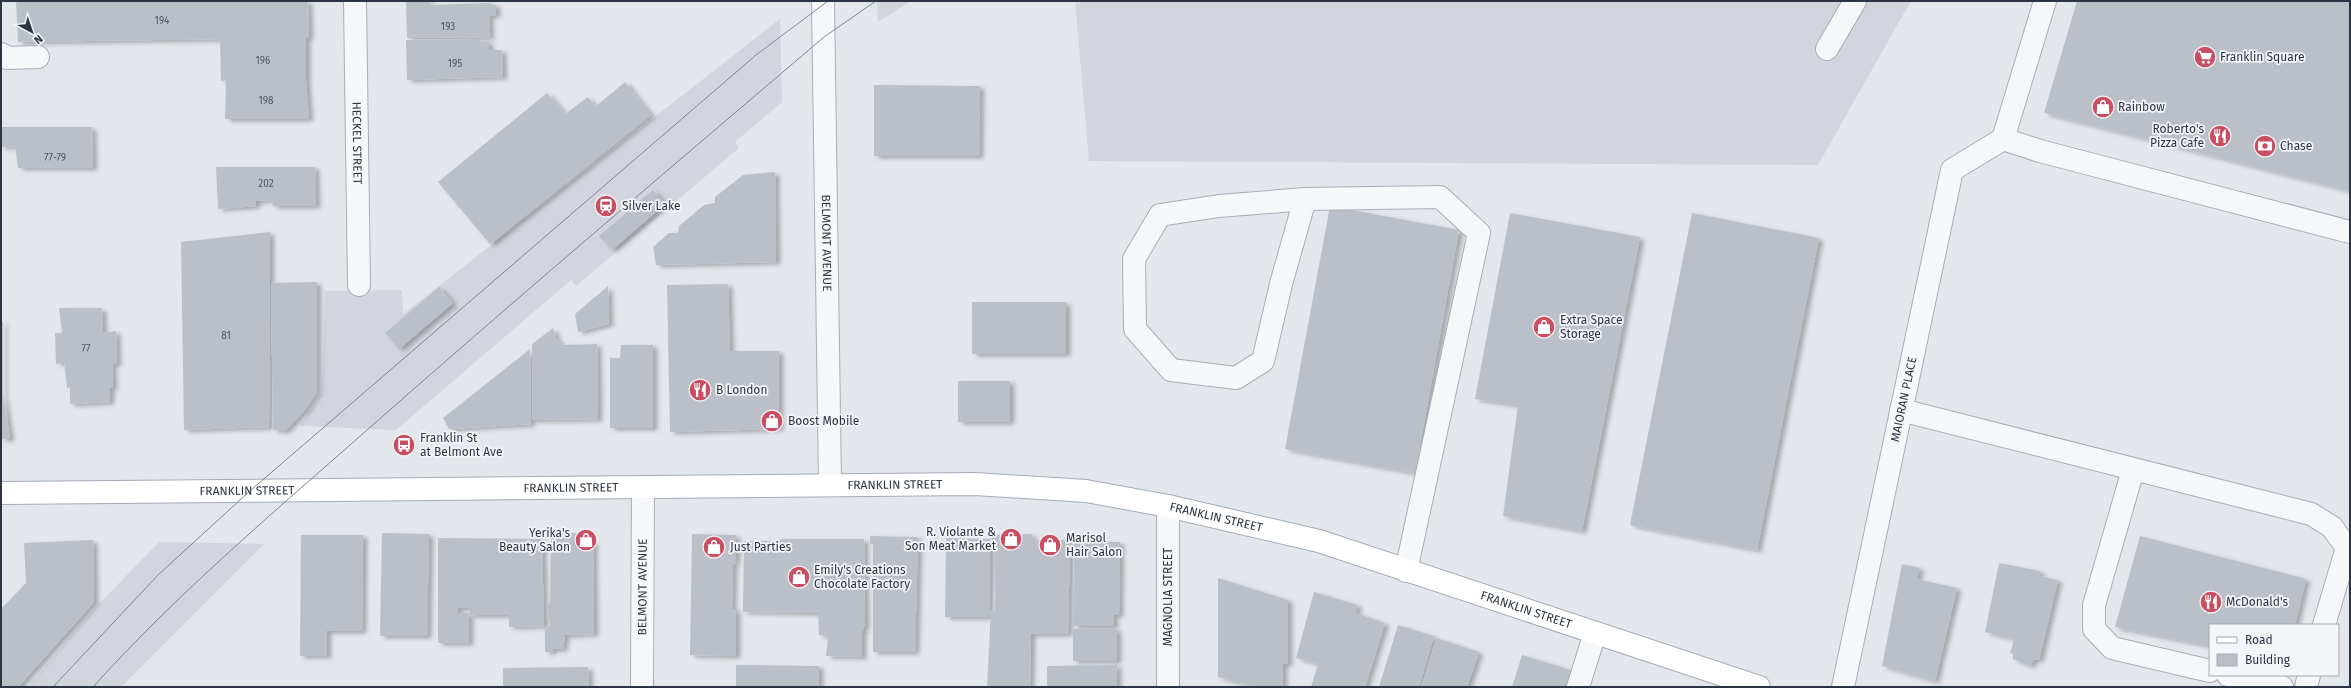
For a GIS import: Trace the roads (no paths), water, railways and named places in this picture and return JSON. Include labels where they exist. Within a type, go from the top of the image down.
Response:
[{"type":"main road","name":"FRANKLIN STREET","points":[[1,493],[975,484],[1086,491],[1168,506],[1319,542],[1595,633],[1746,685]]},
{"type":"street","name":"HECKEL STREET","points":[[355,1],[359,284]]},
{"type":"street","name":"BELMONT AVENUE","points":[[823,1],[830,485]]},
{"type":"street","points":[[1827,49],[1855,1]]},
{"type":"street","points":[[2045,1],[2003,139],[2040,151],[2350,232]]},
{"type":"street","points":[[1,54],[7,58],[38,57]]},
{"type":"street","name":"MAIORAN PLACE","points":[[1843,687],[1952,170],[2003,139]]},
{"type":"street","points":[[1305,199],[1281,284],[1263,361],[1236,378],[1171,370],[1135,329],[1134,259],[1160,215],[1219,206],[1305,199],[1440,197],[1479,233],[1406,571]]},
{"type":"street","points":[[1901,410],[2133,470],[2312,514],[2332,527],[2347,548],[2324,624]]},
{"type":"street","points":[[2133,470],[2094,606],[2094,629],[2112,648],[2209,671]]},
{"type":"street","name":"BELMONT AVENUE","points":[[642,687],[643,487]]},
{"type":"street","name":"MAGNOLIA STREET","points":[[1168,506],[1168,687]]},
{"type":"street","points":[[1578,687],[1595,633]]},
{"type":"street","points":[[2232,676],[2282,687]]},
{"type":"street","points":[[2306,687],[2309,676]]},
{"type":"tram line","points":[[53,687],[158,575],[251,490],[756,55],[828,1]]},
{"type":"tram line","points":[[93,687],[124,653],[222,558],[416,387],[590,236],[824,37],[876,1]]},
{"type":"place","name":"Franklin Square","points":[[2205,57]]},
{"type":"place","name":"Rainbow","points":[[2103,107]]},
{"type":"place","name":"Roberto's Pizza Cafe","points":[[2220,136]]},
{"type":"place","name":"Chase","points":[[2265,146]]},
{"type":"place","name":"Silver Lake","points":[[606,206]]},
{"type":"place","name":"Extra Space Storage","points":[[1544,327]]},
{"type":"place","name":"B London","points":[[700,390]]},
{"type":"place","name":"Boost Mobile","points":[[772,421]]},
{"type":"place","name":"Franklin St at Belmont Ave","points":[[404,445]]},
{"type":"place","name":"R. Violante & Son Meat Market","points":[[1011,539]]},
{"type":"place","name":"Yerika's Beauty Salon","points":[[586,540]]},
{"type":"place","name":"Marisol Hair Salon","points":[[1050,545]]},
{"type":"place","name":"Just Parties","points":[[714,547]]},
{"type":"place","name":"Emily's Creations Chocolate Factory","points":[[799,577]]},
{"type":"place","name":"McDonald's","points":[[2211,602]]}]
